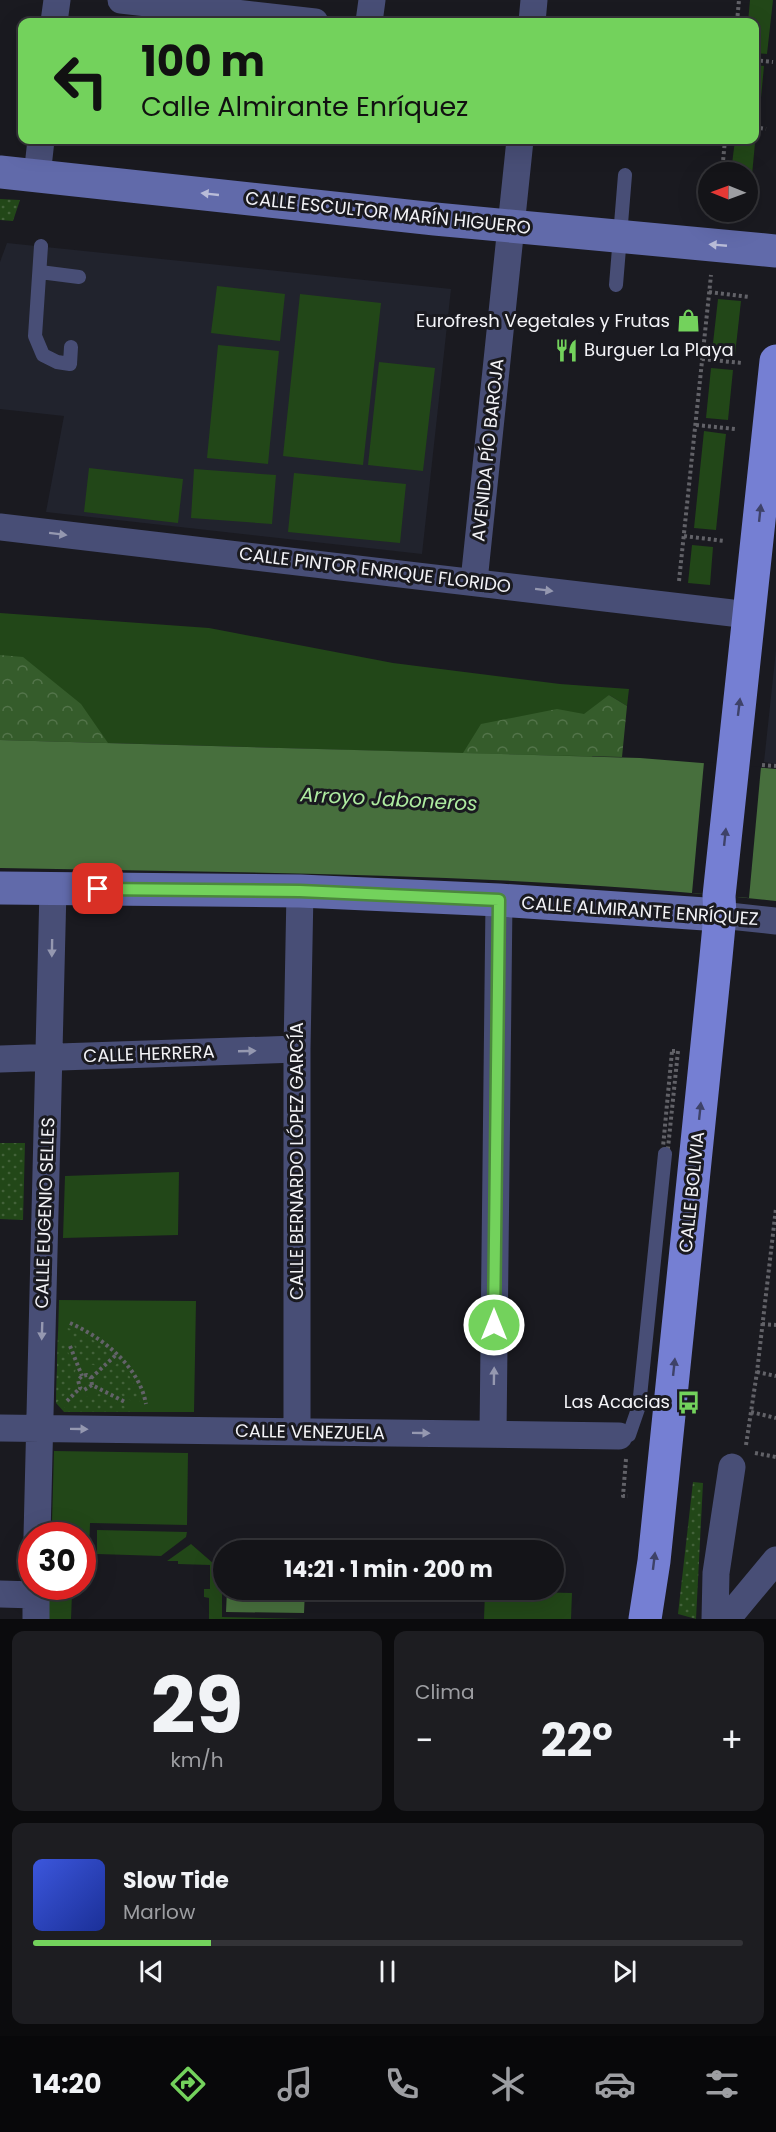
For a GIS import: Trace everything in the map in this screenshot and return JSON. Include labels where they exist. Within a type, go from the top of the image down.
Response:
[{"type":"main road","name":"CALLE BOLIVIA","points":[[645,1619],[655,1550],[732,765],[776,361]]},
{"type":"street","points":[[55,18],[57,0]]},
{"type":"street","points":[[121,0],[280,18]]},
{"type":"street","points":[[370,18],[372,0]]},
{"type":"street","points":[[532,18],[534,0]]},
{"type":"street","points":[[37,176],[41,144]]},
{"type":"street","name":"AVENIDA PÍO BAROJA","points":[[474,581],[520,144]]},
{"type":"street","name":"CALLE ESCULTOR MARÍN HIGUERO","points":[[0,172],[511,226],[776,251]]},
{"type":"street","name":"CALLE PINTOR ENRIQUE FLORIDO","points":[[0,527],[749,615]]},
{"type":"street","name":"CALLE ALMIRANTE ENRÍQUEZ","points":[[0,888],[300,891],[499,900],[719,905],[776,921]]},
{"type":"street","name":"CALLE EUGENIO SELLES","points":[[37,1522],[53,889]]},
{"type":"street","name":"CALLE BERNARDO LÓPEZ GARCÍA","points":[[297,1431],[297,1049],[300,891]]},
{"type":"street","points":[[493,1434],[499,900]]},
{"type":"street","name":"CALLE HERRERA","points":[[0,1059],[297,1049]]},
{"type":"street","name":"CALLE VENEZUELA","points":[[0,1428],[493,1434],[623,1446]]},
{"type":"street","points":[[714,1619],[716,1574],[739,1459]]},
{"type":"street","points":[[727,1619],[776,1560]]},
{"type":"street","points":[[0,1594],[18,1597]]},
{"type":"lane","points":[[616,285],[625,175]]},
{"type":"lane","points":[[41,246],[35,336],[44,355],[57,362],[70,364],[71,347]]},
{"type":"lane","points":[[39,272],[79,277]]},
{"type":"lane","points":[[623,1446],[639,1406],[664,1154]]},
{"type":"path","points":[[737,18],[739,0]]},
{"type":"path","points":[[759,61],[773,62]]},
{"type":"path","points":[[759,128],[766,129]]},
{"type":"path","points":[[723,162],[725,144]]},
{"type":"path","points":[[678,591],[714,245]]},
{"type":"path","points":[[709,292],[748,297]]},
{"type":"path","points":[[702,359],[742,363]]},
{"type":"path","points":[[696,425],[735,429]]},
{"type":"path","points":[[684,536],[724,541]]},
{"type":"path","points":[[664,1154],[672,1051],[678,1051]]},
{"type":"path","points":[[776,1208],[757,1372],[751,1412],[739,1459],[776,1457]]},
{"type":"path","points":[[65,1321],[100,1338],[117,1354],[143,1391],[146,1412]]},
{"type":"path","points":[[762,1324],[776,1325]]},
{"type":"path","points":[[92,1385],[92,1378],[117,1354]]},
{"type":"path","points":[[757,1372],[776,1376]]},
{"type":"path","points":[[92,1378],[87,1375],[78,1380],[78,1384],[84,1390],[92,1385]]},
{"type":"path","points":[[92,1385],[135,1407]]},
{"type":"path","points":[[751,1412],[776,1418]]},
{"type":"path","points":[[623,1446],[623,1496],[628,1496]]},
{"type":"shaded area","points":[[750,0],[773,0],[767,54],[759,53],[759,18],[748,18]]},
{"type":"shaded area","points":[[759,66],[764,66],[759,119]]},
{"type":"shaded area","points":[[734,144],[755,144],[753,162],[732,162]]},
{"type":"shaded area","points":[[0,199],[20,200],[13,221],[0,220]]},
{"type":"shaded area","points":[[7,243],[451,289],[422,554],[46,512],[64,416],[0,409],[0,262]]},
{"type":"shaded area","points":[[217,286],[285,294],[280,341],[211,333]]},
{"type":"shaded area","points":[[300,294],[381,303],[363,465],[283,456]]},
{"type":"shaded area","points":[[718,299],[741,301],[735,355],[712,352]]},
{"type":"shaded area","points":[[218,345],[279,351],[268,464],[207,458]]},
{"type":"shaded area","points":[[379,362],[435,368],[423,471],[368,465]]},
{"type":"shaded area","points":[[711,368],[733,370],[728,420],[706,418]]},
{"type":"shaded area","points":[[704,431],[726,434],[716,530],[694,528]]},
{"type":"shaded area","points":[[89,468],[183,479],[178,523],[84,512]]},
{"type":"shaded area","points":[[194,469],[276,475],[272,524],[191,518]]},
{"type":"shaded area","points":[[294,473],[406,484],[400,543],[288,532]]},
{"type":"shaded area","points":[[692,545],[713,547],[710,585],[688,583]]},
{"type":"shaded area","points":[[0,613],[209,628],[393,663],[560,684],[629,689],[627,706],[609,695],[592,757],[0,740]]},
{"type":"shaded area","points":[[776,650],[776,764],[764,762]]},
{"type":"shaded area","points":[[0,1143],[25,1143],[23,1220],[0,1219]]},
{"type":"shaded area","points":[[179,1172],[178,1235],[63,1238],[65,1176]]},
{"type":"shaded area","points":[[59,1300],[196,1301],[194,1412],[64,1412],[56,1403]]},
{"type":"shaded area","points":[[65,1327],[89,1337],[109,1353],[98,1366],[83,1364]]},
{"type":"shaded area","points":[[58,1331],[76,1369],[72,1380],[73,1387],[56,1403]]},
{"type":"shaded area","points":[[119,1362],[133,1381],[141,1406],[101,1384],[101,1377]]},
{"type":"shaded area","points":[[99,1394],[136,1412],[64,1412],[64,1408],[80,1396],[92,1397]]},
{"type":"shaded area","points":[[54,1451],[188,1453],[187,1525],[52,1522]]},
{"type":"shaded area","points":[[693,1482],[703,1483],[696,1619],[678,1614]]},
{"type":"shaded area","points":[[97,1530],[187,1532],[186,1537],[161,1556],[97,1554]]},
{"type":"shaded area","points":[[191,1544],[213,1563],[213,1600],[222,1600],[222,1617],[305,1619],[209,1619],[209,1598],[204,1597],[204,1589],[210,1589],[210,1565],[178,1564],[178,1561],[167,1561]]},
{"type":"shaded area","points":[[564,1593],[572,1593],[571,1619],[484,1619],[485,1600],[564,1600]]},
{"type":"shaded area","points":[[49,1600],[72,1600],[71,1619],[49,1619]]},
{"type":"green space","points":[[0,655],[23,657],[81,704],[108,743],[0,740]]},
{"type":"green space","points":[[609,695],[627,706],[622,757],[463,753],[481,724],[557,709],[584,714]]},
{"type":"water","name":"Arroyo Jaboneros","points":[[0,740],[640,758],[776,769],[776,901],[582,885],[485,880],[291,873],[0,868]]},
{"type":"water","points":[[227,1600],[305,1600],[304,1613],[226,1612]]},
{"type":"pier","points":[[704,762],[761,767],[749,898],[692,893]]},
{"type":"place","name":"Eurofresh Vegetales y Frutas","points":[[688,321]]},
{"type":"place","name":"Burguer La Playa","points":[[566,350]]},
{"type":"place","name":"Las Acacias","points":[[688,1402]]},
{"type":"route","points":[[98,889],[300,891],[499,900],[494,1325]]}]
